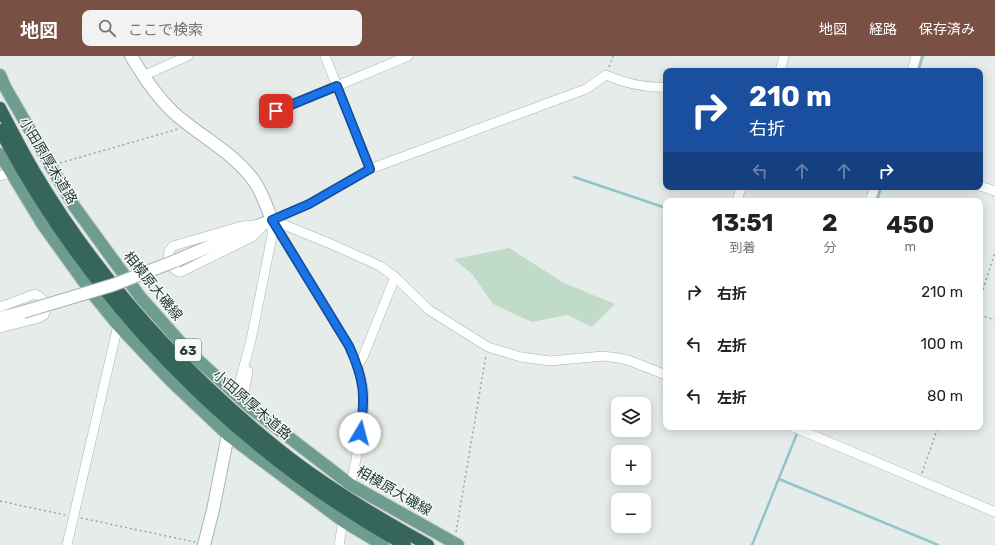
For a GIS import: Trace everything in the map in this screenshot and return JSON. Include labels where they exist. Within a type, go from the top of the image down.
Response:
[{"type":"highway","name":"小田原厚木道路","points":[[0,108],[34,171],[85,248],[147,326],[188,368],[234,411],[282,451],[343,494],[390,524],[428,545]]},
{"type":"highway","name":"小田原厚木道路","points":[[0,130],[25,175],[77,253],[139,332],[181,376],[230,422],[276,460],[331,499],[405,545]]},
{"type":"main road","name":"相模原大磯線","points":[[0,75],[5,87],[74,206],[141,298],[189,352],[351,485],[452,544]]},
{"type":"main road","name":"63","points":[[0,154],[6,175],[92,292],[118,325],[172,382],[228,435],[343,521],[383,545]]},
{"type":"street","points":[[131,56],[143,76],[161,100],[189,126],[241,165],[256,184],[272,236],[240,395]]},
{"type":"street","points":[[143,76],[188,56]]},
{"type":"street","points":[[325,56],[370,169]]},
{"type":"street","points":[[276,111],[408,56]]},
{"type":"street","points":[[781,68],[784,56]]},
{"type":"street","points":[[913,68],[916,56]]},
{"type":"street","points":[[0,318],[113,285],[175,262],[309,204],[370,169],[586,89],[606,75],[633,85],[655,88],[663,87]]},
{"type":"street","points":[[983,187],[995,191]]},
{"type":"street","points":[[268,222],[252,237],[181,272],[177,272],[174,269],[168,258],[169,251],[173,246],[242,226],[268,222],[331,244],[380,266],[395,276],[429,310],[488,347],[521,357],[550,362],[603,356],[618,358],[628,360],[663,375]]},
{"type":"street","points":[[268,222],[349,346],[357,365],[363,387],[364,411],[351,485]]},
{"type":"street","points":[[357,365],[363,357],[395,276]]},
{"type":"street","points":[[45,306],[92,292]]},
{"type":"street","points":[[0,307],[35,294],[44,300],[46,310],[44,315],[0,328]]},
{"type":"street","points":[[68,545],[118,325]]},
{"type":"street","points":[[801,430],[995,512]]},
{"type":"street","points":[[213,510],[228,435]]},
{"type":"street","points":[[204,545],[230,452]]},
{"type":"street","points":[[339,545],[343,521]]},
{"type":"path","points":[[606,75],[613,56]]},
{"type":"path","points":[[50,166],[189,126]]},
{"type":"path","points":[[983,289],[995,252]]},
{"type":"path","points":[[983,316],[995,320]]},
{"type":"path","points":[[452,544],[457,530],[488,347]]},
{"type":"path","points":[[920,481],[937,430]]},
{"type":"path","points":[[0,501],[204,545]]},
{"type":"green space","points":[[509,248],[564,283],[615,304],[592,327],[567,315],[532,322],[493,304],[472,274],[454,259]]},
{"type":"waterway","points":[[919,68],[923,56]]},
{"type":"waterway","points":[[574,177],[663,207]]},
{"type":"waterway","points":[[878,198],[880,190]]},
{"type":"waterway","points":[[752,545],[798,431]]},
{"type":"waterway","points":[[779,479],[938,545]]},
{"type":"route","points":[[276,111],[337,86],[370,169],[309,204],[272,220],[349,346],[357,365],[363,387],[364,411],[360,433]]}]
